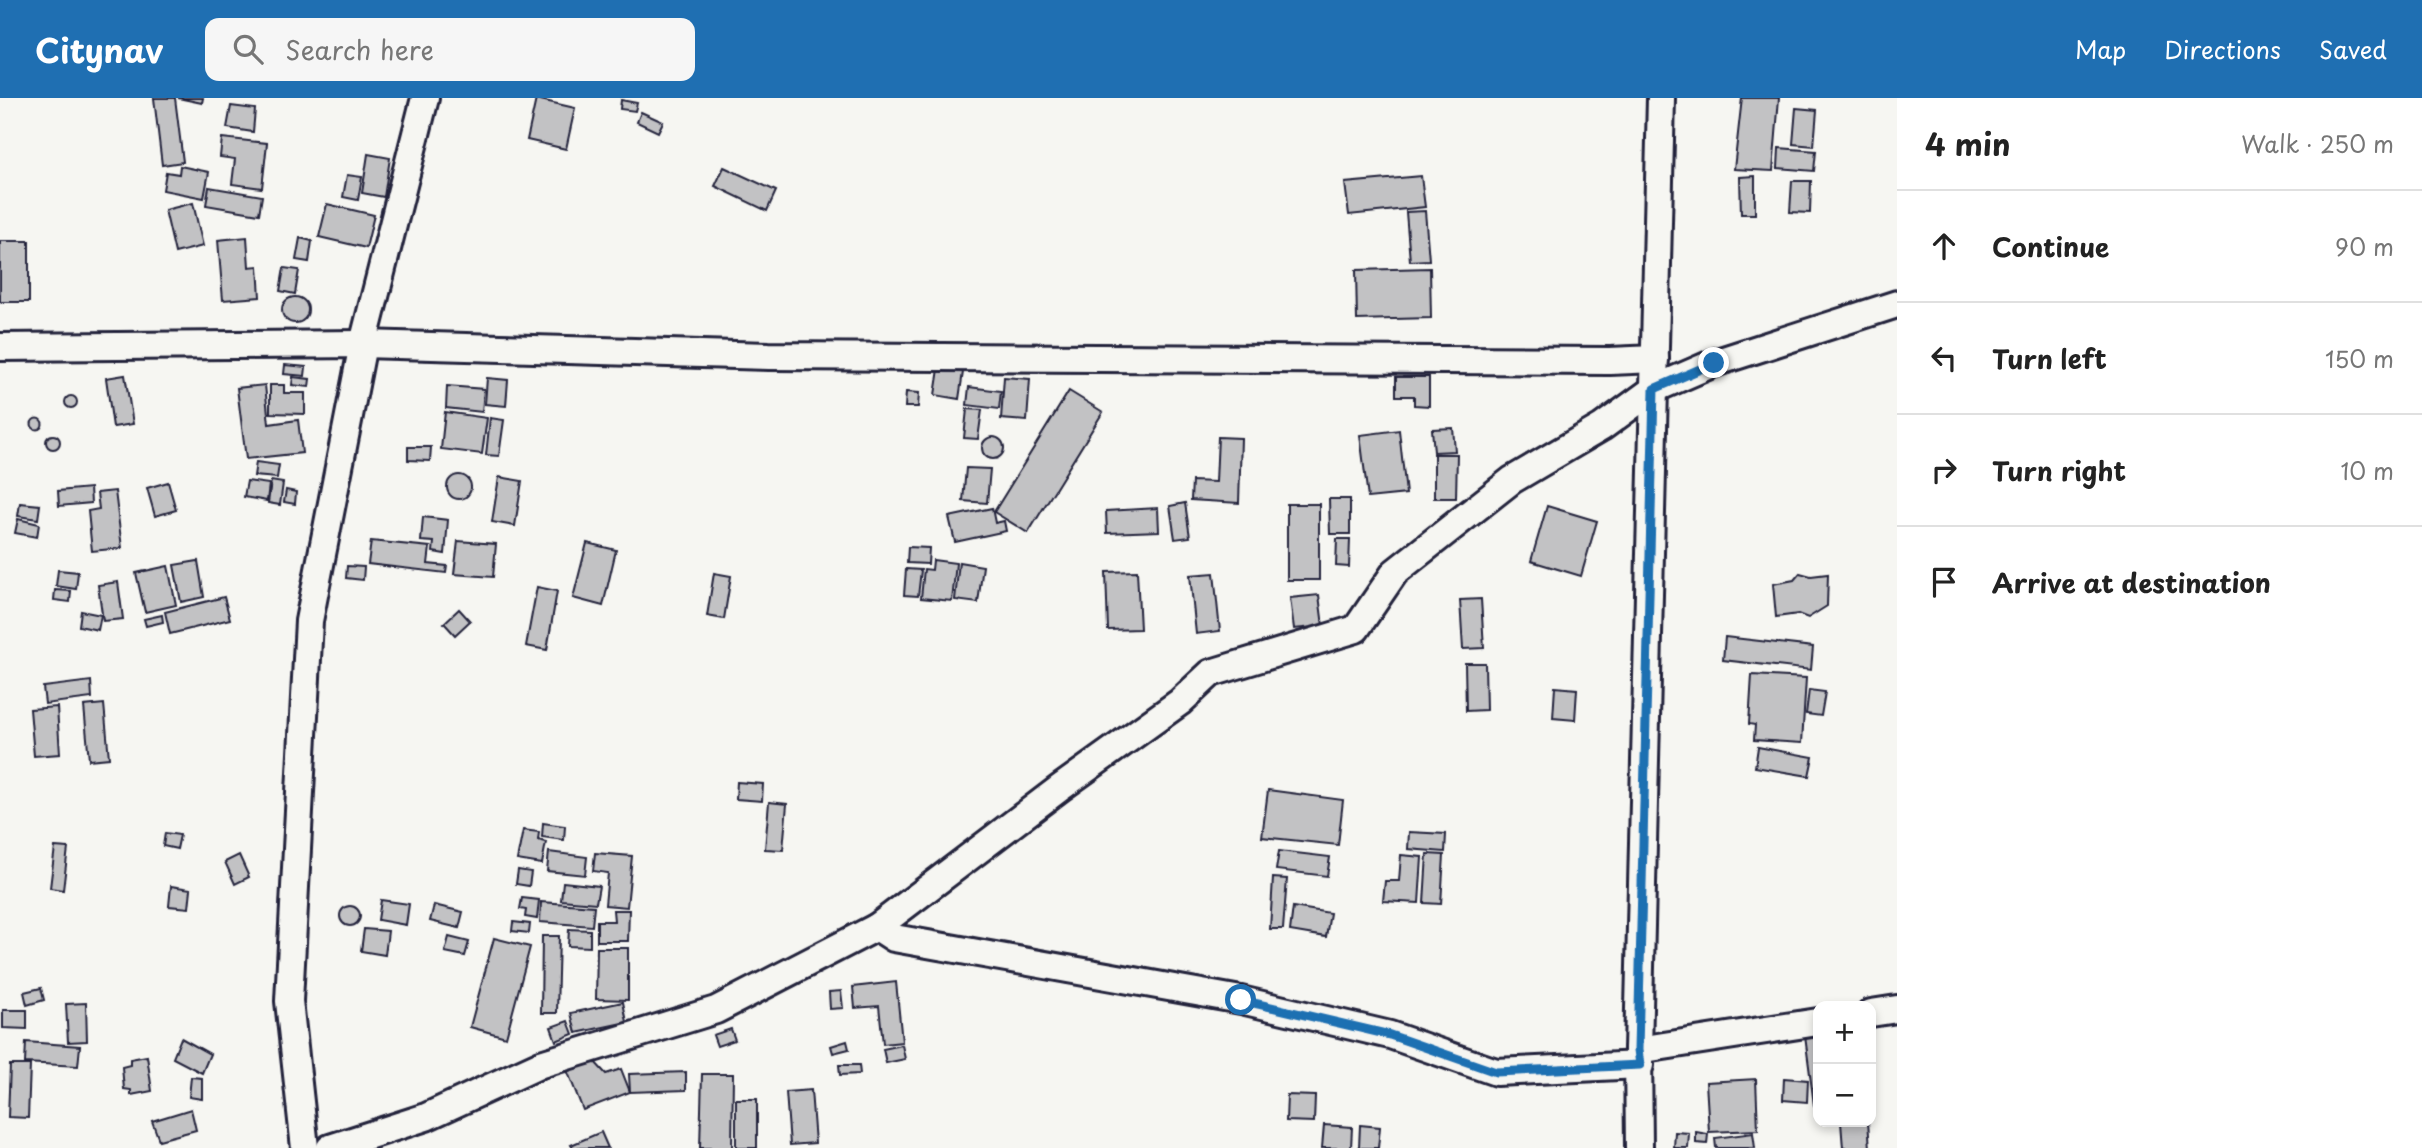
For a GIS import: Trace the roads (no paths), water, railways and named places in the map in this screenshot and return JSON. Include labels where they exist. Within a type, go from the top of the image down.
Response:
[{"type":"street","points":[[305,1148],[289,1000],[309,621],[363,344],[425,98]]},
{"type":"street","points":[[1639,1148],[1661,98]]},
{"type":"street","points":[[330,1148],[426,1117],[541,1064],[716,1010],[877,927],[1060,788],[1180,702],[1211,673],[1356,629],[1395,572],[1512,480],[1602,427],[1654,389],[1714,363],[1897,305]]},
{"type":"street","points":[[0,347],[363,344],[783,356],[1610,361],[1655,359]]},
{"type":"street","points":[[877,927],[894,938],[1241,1000],[1390,1035],[1496,1072],[1639,1057],[1813,1023]]},
{"type":"street","points":[[1876,1012],[1897,1009]]}]
